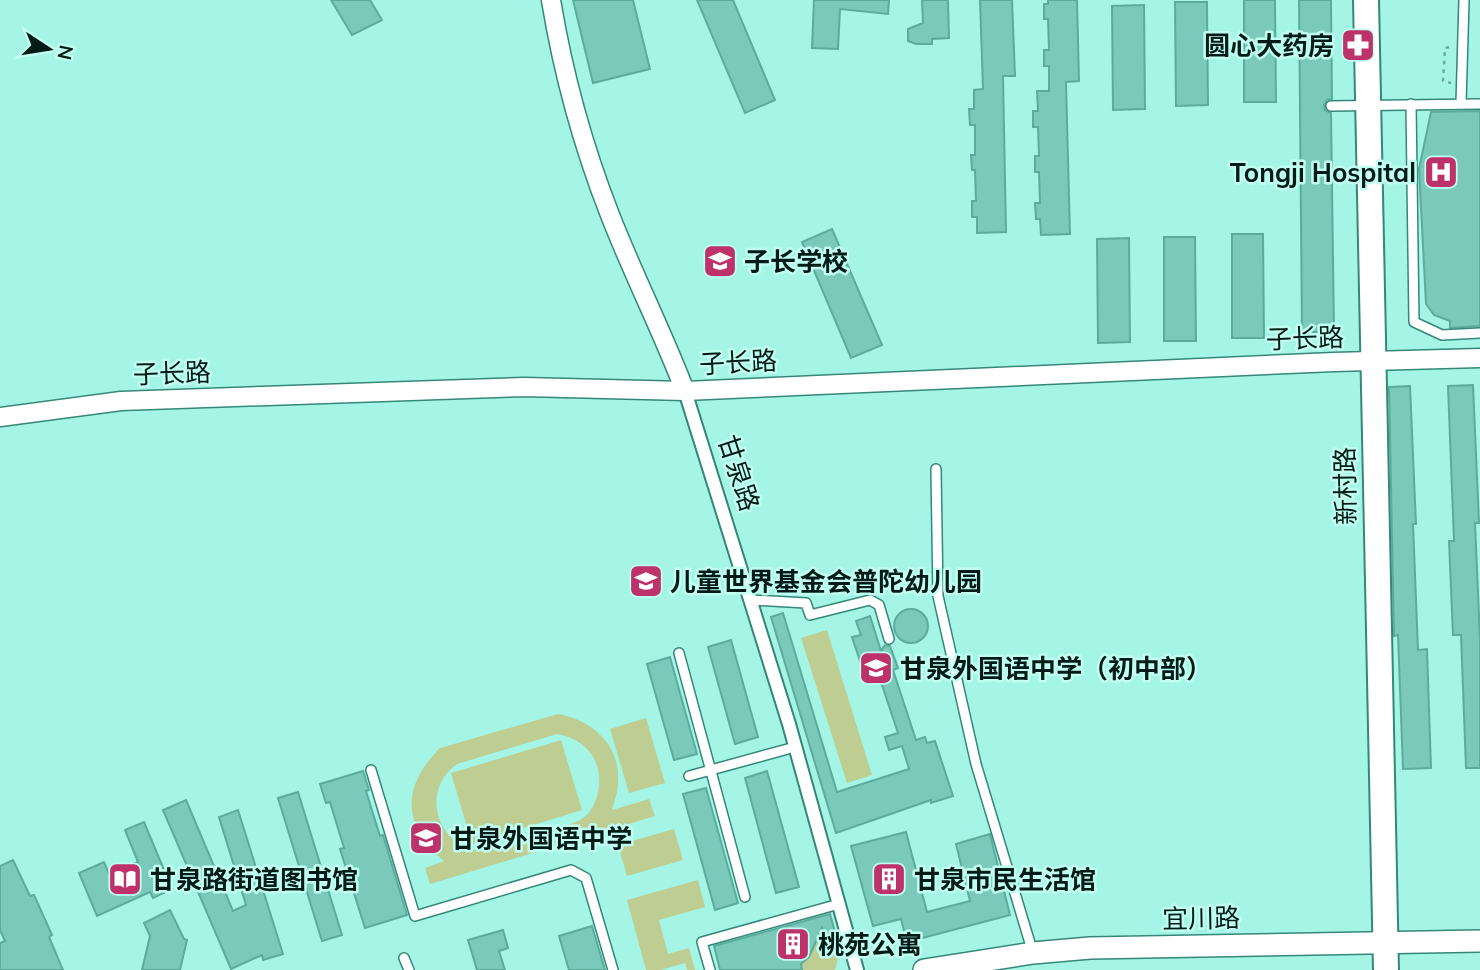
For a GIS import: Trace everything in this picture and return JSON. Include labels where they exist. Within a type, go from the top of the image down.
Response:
[{"type":"main road","name":"新村路","points":[[1366,0],[1386,970]]},
{"type":"street","name":"甘泉路","points":[[551,0],[572,97],[595,176],[685,391],[752,600],[857,970]]},
{"type":"street","name":"子长路","points":[[0,417],[121,401],[524,387],[685,391],[1480,358]]},
{"type":"street","name":"宜川路","points":[[924,970],[1033,953],[1115,947],[1480,941]]},
{"type":"lane","points":[[1461,104],[1464,0]]},
{"type":"lane","points":[[1410,104],[1414,322],[1442,335],[1480,333]]},
{"type":"lane","points":[[1331,106],[1480,104]]},
{"type":"lane","points":[[936,469],[938,596],[976,764],[1033,953]]},
{"type":"lane","points":[[752,600],[807,603],[810,615],[870,600],[878,605],[889,639]]},
{"type":"lane","points":[[679,653],[745,897]]},
{"type":"lane","points":[[690,776],[795,747]]},
{"type":"lane","points":[[371,770],[415,916],[572,870],[586,878],[613,970]]},
{"type":"lane","points":[[710,970],[702,942],[839,904]]},
{"type":"lane","points":[[404,958],[409,970]]},
{"type":"green space","points":[[827,630],[872,775],[847,783],[801,638]]},
{"type":"green space","points":[[558,714],[570,717],[593,728],[602,736],[615,757],[618,783],[612,810],[649,799],[655,816],[430,884],[425,868],[444,861],[420,834],[414,820],[413,792],[418,777],[440,748]],"holes":[[[557,734],[564,735],[587,749],[595,760],[599,773],[597,796],[586,816],[574,823],[481,851],[466,847],[453,839],[438,815],[436,802],[446,775],[457,764]]]},
{"type":"green space","points":[[646,718],[665,783],[629,793],[610,729]]},
{"type":"green space","points":[[561,740],[582,810],[472,844],[451,773]]},
{"type":"green space","points":[[674,829],[683,860],[627,876],[618,845]]},
{"type":"green space","points":[[698,880],[705,907],[659,920],[668,954],[689,948],[695,970],[687,970],[685,963],[661,970],[646,970],[627,900]]},
{"type":"green space","points":[[818,916],[828,953],[840,950],[835,970],[802,970],[800,963],[806,959],[811,949],[806,919]]},
{"type":"building","points":[[331,0],[370,0],[382,20],[352,35]]},
{"type":"building","points":[[573,0],[633,0],[650,69],[593,83]]},
{"type":"building","points":[[697,0],[733,0],[775,100],[745,113]]},
{"type":"building","points":[[814,0],[889,0],[888,14],[840,9],[838,49],[812,48]]},
{"type":"building","points":[[922,0],[948,0],[949,38],[932,39],[932,44],[908,41],[908,29],[923,23]]},
{"type":"building","points":[[980,0],[1012,0],[1015,76],[1003,76],[1006,232],[977,233],[977,217],[972,217],[972,201],[976,201],[975,170],[972,170],[971,155],[975,155],[975,125],[970,125],[969,109],[974,109],[974,90],[983,89]]},
{"type":"building","points":[[1048,0],[1077,0],[1079,81],[1066,82],[1070,234],[1041,235],[1035,203],[1040,203],[1039,172],[1035,172],[1035,156],[1039,156],[1038,127],[1033,127],[1033,111],[1038,111],[1037,91],[1049,91],[1049,66],[1044,66],[1044,50],[1049,50],[1048,19],[1044,19],[1044,4],[1048,4]]},
{"type":"building","points":[[1244,0],[1275,0],[1276,102],[1244,102]]},
{"type":"building","points":[[1299,0],[1331,0],[1332,99],[1327,100],[1324,105],[1325,110],[1331,113],[1334,332],[1302,332]]},
{"type":"building","points":[[1175,2],[1207,2],[1208,105],[1176,106]]},
{"type":"building","points":[[1144,5],[1145,109],[1113,110],[1112,6]]},
{"type":"building","points":[[1480,111],[1480,326],[1450,328],[1450,321],[1434,315],[1426,304],[1419,169],[1431,112]]},
{"type":"building","points":[[832,229],[882,345],[851,358],[802,242]]},
{"type":"building","points":[[1232,234],[1263,234],[1264,338],[1232,338]]},
{"type":"building","points":[[1164,237],[1195,237],[1196,341],[1164,341]]},
{"type":"building","points":[[1129,238],[1130,342],[1098,343],[1097,239]]},
{"type":"building","points":[[1473,385],[1479,523],[1475,523],[1480,639],[1480,768],[1466,768],[1461,635],[1453,635],[1449,541],[1454,541],[1448,386]]},
{"type":"building","points":[[1410,386],[1418,650],[1427,649],[1431,768],[1403,769],[1398,635],[1394,636],[1389,387]]},
{"type":"building","points":[[911,609],[923,614],[928,626],[923,638],[911,643],[899,638],[894,626],[899,614]]},
{"type":"building","points":[[783,613],[837,792],[909,769],[902,746],[889,750],[885,737],[898,733],[876,662],[862,667],[852,637],[861,635],[856,621],[870,616],[881,651],[885,645],[890,646],[898,668],[893,670],[916,740],[925,737],[927,743],[935,741],[953,796],[931,803],[931,800],[836,833],[771,617]]},
{"type":"building","points":[[731,640],[758,737],[735,744],[708,647]]},
{"type":"building","points":[[670,657],[697,754],[674,760],[647,664]]},
{"type":"building","points":[[363,771],[369,790],[366,791],[380,836],[383,835],[407,915],[365,928],[340,849],[344,848],[330,802],[326,803],[320,784]]},
{"type":"building","points":[[767,771],[799,887],[776,893],[745,778]]},
{"type":"building","points":[[706,788],[738,903],[715,910],[683,794]]},
{"type":"building","points":[[298,792],[342,935],[322,941],[278,798]]},
{"type":"building","points":[[186,800],[233,911],[246,905],[219,817],[238,810],[283,954],[263,960],[262,955],[231,969],[163,810]]},
{"type":"building","points":[[144,822],[172,889],[153,898],[150,892],[97,916],[79,873],[104,862],[109,874],[138,862],[125,830]]},
{"type":"building","points":[[906,832],[927,912],[970,901],[956,844],[990,834],[1010,915],[907,942],[901,919],[873,926],[851,846]]},
{"type":"building","points":[[13,860],[30,896],[34,895],[52,935],[49,937],[63,970],[0,970],[0,943],[5,941],[0,930],[0,866]]},
{"type":"building","points":[[170,910],[184,939],[187,940],[180,970],[142,970],[150,936],[144,923]]},
{"type":"building","name":"桃苑公寓","points":[[830,914],[840,950],[828,953],[822,928],[809,957],[801,964],[802,970],[720,970],[714,946]]},
{"type":"building","points":[[592,926],[605,970],[569,970],[559,936]]},
{"type":"building","points":[[503,930],[508,948],[499,951],[505,970],[477,970],[468,940]]},
{"type":"place","name":"圆心大药房","points":[[1358,45]]},
{"type":"place","name":"Tongji Hospital","points":[[1441,172]]},
{"type":"place","name":"子长学校","points":[[720,261]]},
{"type":"place","name":"儿童世界基金会普陀幼儿园","points":[[646,581]]},
{"type":"place","name":"甘泉外国语中学（初中部）","points":[[876,668]]},
{"type":"place","name":"甘泉外国语中学","points":[[426,838]]},
{"type":"place","name":"甘泉路街道图书馆","points":[[125,879]]},
{"type":"place","name":"甘泉市民生活馆","points":[[889,879]]},
{"type":"place","name":"桃苑公寓","points":[[793,944]]}]
